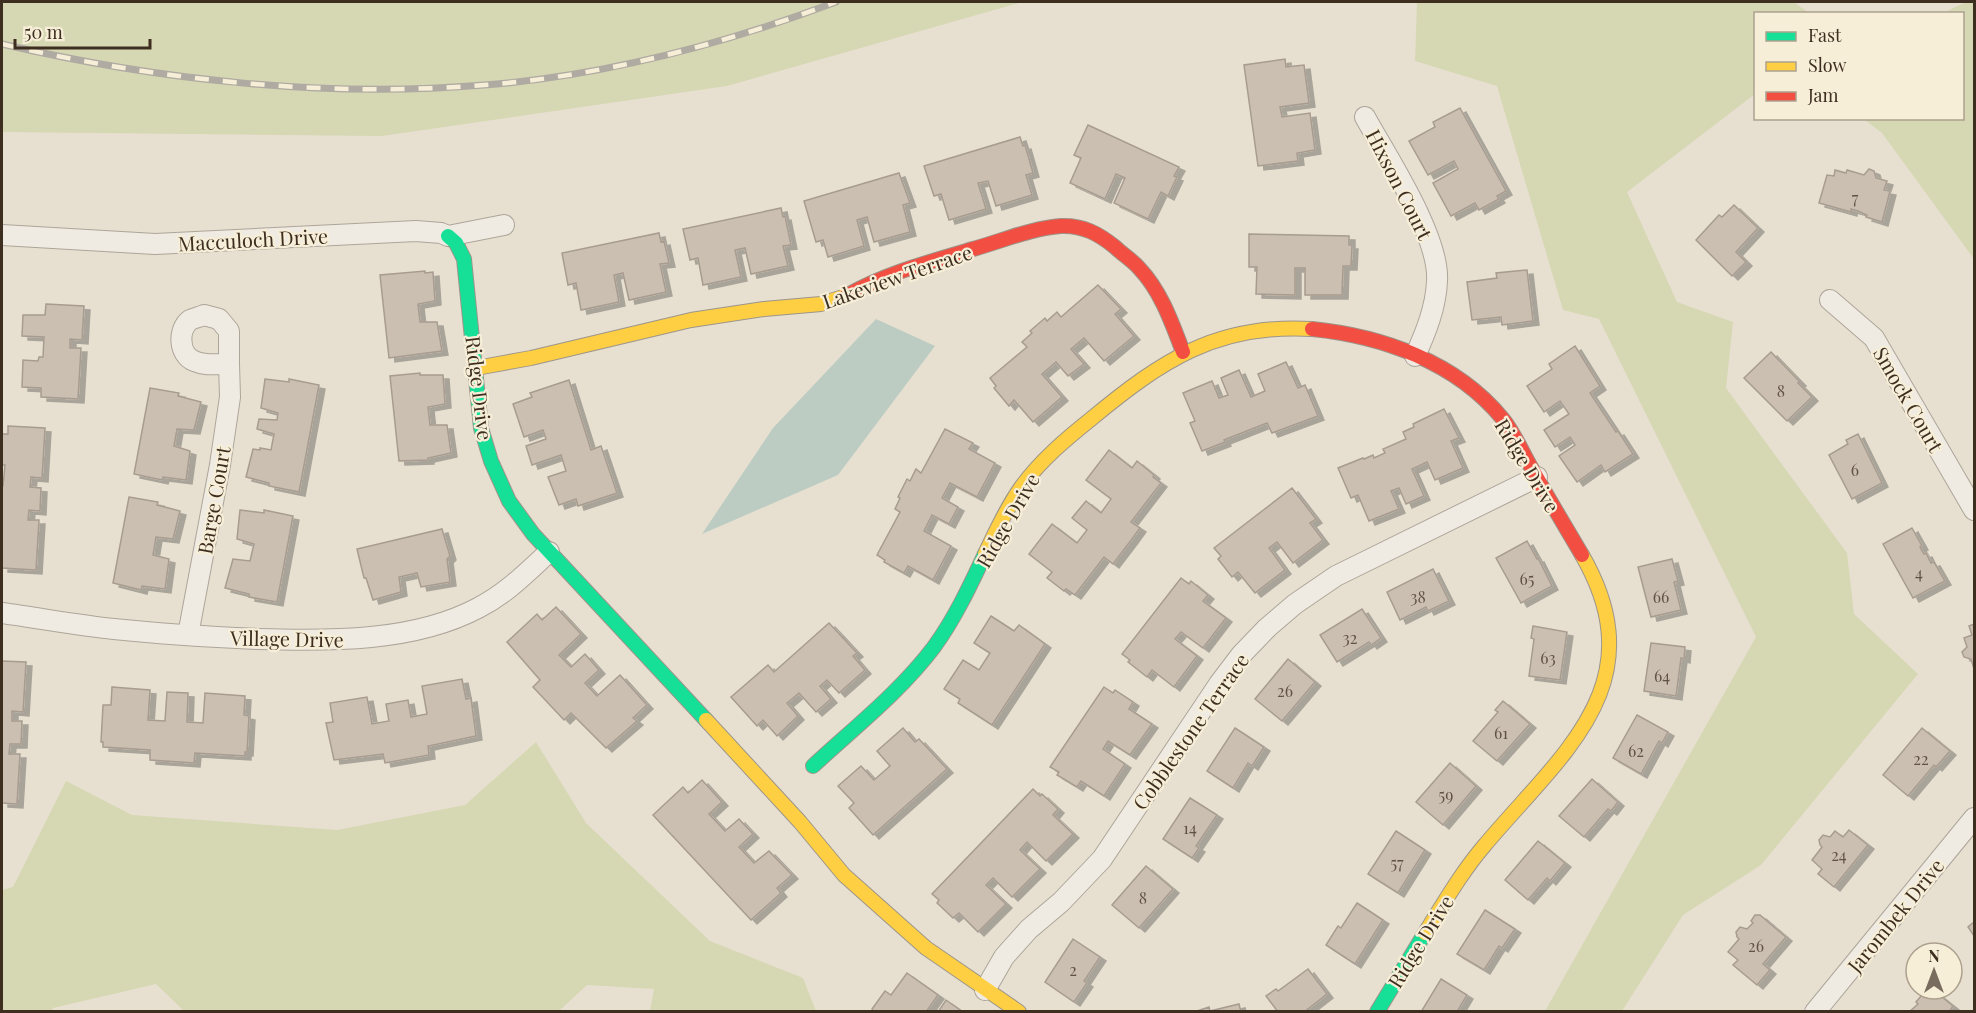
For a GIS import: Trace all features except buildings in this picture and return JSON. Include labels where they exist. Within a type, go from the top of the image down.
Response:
[{"type":"street","name":"Hixson Court","points":[[1365,117],[1427,234],[1436,257],[1437,282],[1434,306],[1415,356]]},
{"type":"street","name":"Macculoch Drive","points":[[2,236],[155,244],[416,231],[441,232],[448,236],[504,225]]},
{"type":"street","name":"Lakeview Terrace","points":[[476,368],[543,355],[691,320],[764,309],[821,304],[844,297],[867,284],[912,267],[1039,230],[1063,226],[1088,229],[1099,234],[1139,268],[1154,288],[1169,316],[1183,352]]},
{"type":"street","name":"Ridge Drive","points":[[448,236],[453,238],[460,248],[464,259],[481,428],[491,461],[509,501],[533,534],[800,822],[844,875],[926,948],[1019,1011]]},
{"type":"street","name":"Smock Court","points":[[1830,300],[1874,338],[1974,510]]},
{"type":"street","name":"Ridge Drive","points":[[813,766],[910,676],[934,647],[948,627],[1015,498],[1036,467],[1138,380],[1183,352],[1211,342],[1260,332],[1309,329],[1358,337],[1415,356],[1446,370],[1485,400],[1502,418],[1599,587],[1607,610],[1610,647],[1599,695],[1576,739],[1462,872],[1377,1011]]},
{"type":"street","name":"Barge Court","points":[[188,634],[220,465],[230,397],[229,364]]},
{"type":"street","name":"Cobblestone Terrace","points":[[985,990],[1004,957],[1029,929],[1060,902],[1102,859],[1219,684],[1267,628],[1295,604],[1336,576],[1537,477]]},
{"type":"street","name":"Village Drive","points":[[2,613],[113,629],[320,641],[357,638],[406,631],[442,622],[476,609],[508,590],[549,552]]},
{"type":"street","name":"Jarombek Drive","points":[[1815,1011],[1974,819]]},
{"type":"green space","points":[[2,2],[1022,2],[727,86],[382,136],[2,132]]},
{"type":"green space","points":[[1417,2],[1794,2],[1808,12],[1754,12],[1754,95],[1627,192],[1677,302],[1733,322],[1726,388],[1847,553],[1854,614],[1918,674],[1761,865],[1683,915],[1622,1011],[1545,1011],[1756,637],[1599,319],[1563,310],[1497,86],[1415,61]]},
{"type":"green space","points":[[1966,2],[1974,2],[1974,259],[1882,133],[1865,120],[1964,120],[1964,12],[1945,12]]},
{"type":"green space","points":[[536,742],[586,823],[710,941],[803,978],[816,1011],[650,1011],[654,989],[587,985],[559,1011],[185,1012],[156,984],[53,1008],[52,1011],[2,1011],[2,890],[13,887],[66,781],[132,815],[337,830],[465,805]]},
{"type":"shaded area","points":[[876,319],[935,346],[838,475],[702,534],[773,428]]},
{"type":"railway","points":[[2,44],[120,67],[242,83],[363,89],[484,85],[574,74],[663,56],[751,31],[836,2]]},
{"type":"traffic: fast","points":[[448,236],[456,243],[464,259],[481,428],[491,461],[509,501],[533,534],[706,720]]},
{"type":"traffic: fast","points":[[813,766],[907,679],[934,647],[949,625],[985,554]]},
{"type":"traffic: fast","points":[[1377,1012],[1425,933]]},
{"type":"traffic: slow","points":[[476,368],[531,358],[691,320],[764,309],[821,304],[846,296]]},
{"type":"traffic: slow","points":[[985,554],[1011,502],[1037,467],[1072,434],[1142,380],[1192,350],[1219,340],[1247,332],[1312,329]]},
{"type":"traffic: slow","points":[[1425,933],[1476,856],[1569,748],[1590,715],[1604,680],[1609,642],[1602,601],[1582,555]]},
{"type":"traffic: slow","points":[[706,720],[800,822],[844,875],[926,948],[1019,1012]]},
{"type":"traffic: jam","points":[[846,296],[908,269],[1017,235],[1050,227],[1076,227],[1097,234],[1109,242],[1147,277],[1165,308],[1183,352]]},
{"type":"traffic: jam","points":[[1312,329],[1365,338],[1416,355],[1463,381],[1484,398],[1510,429],[1582,555]]}]
